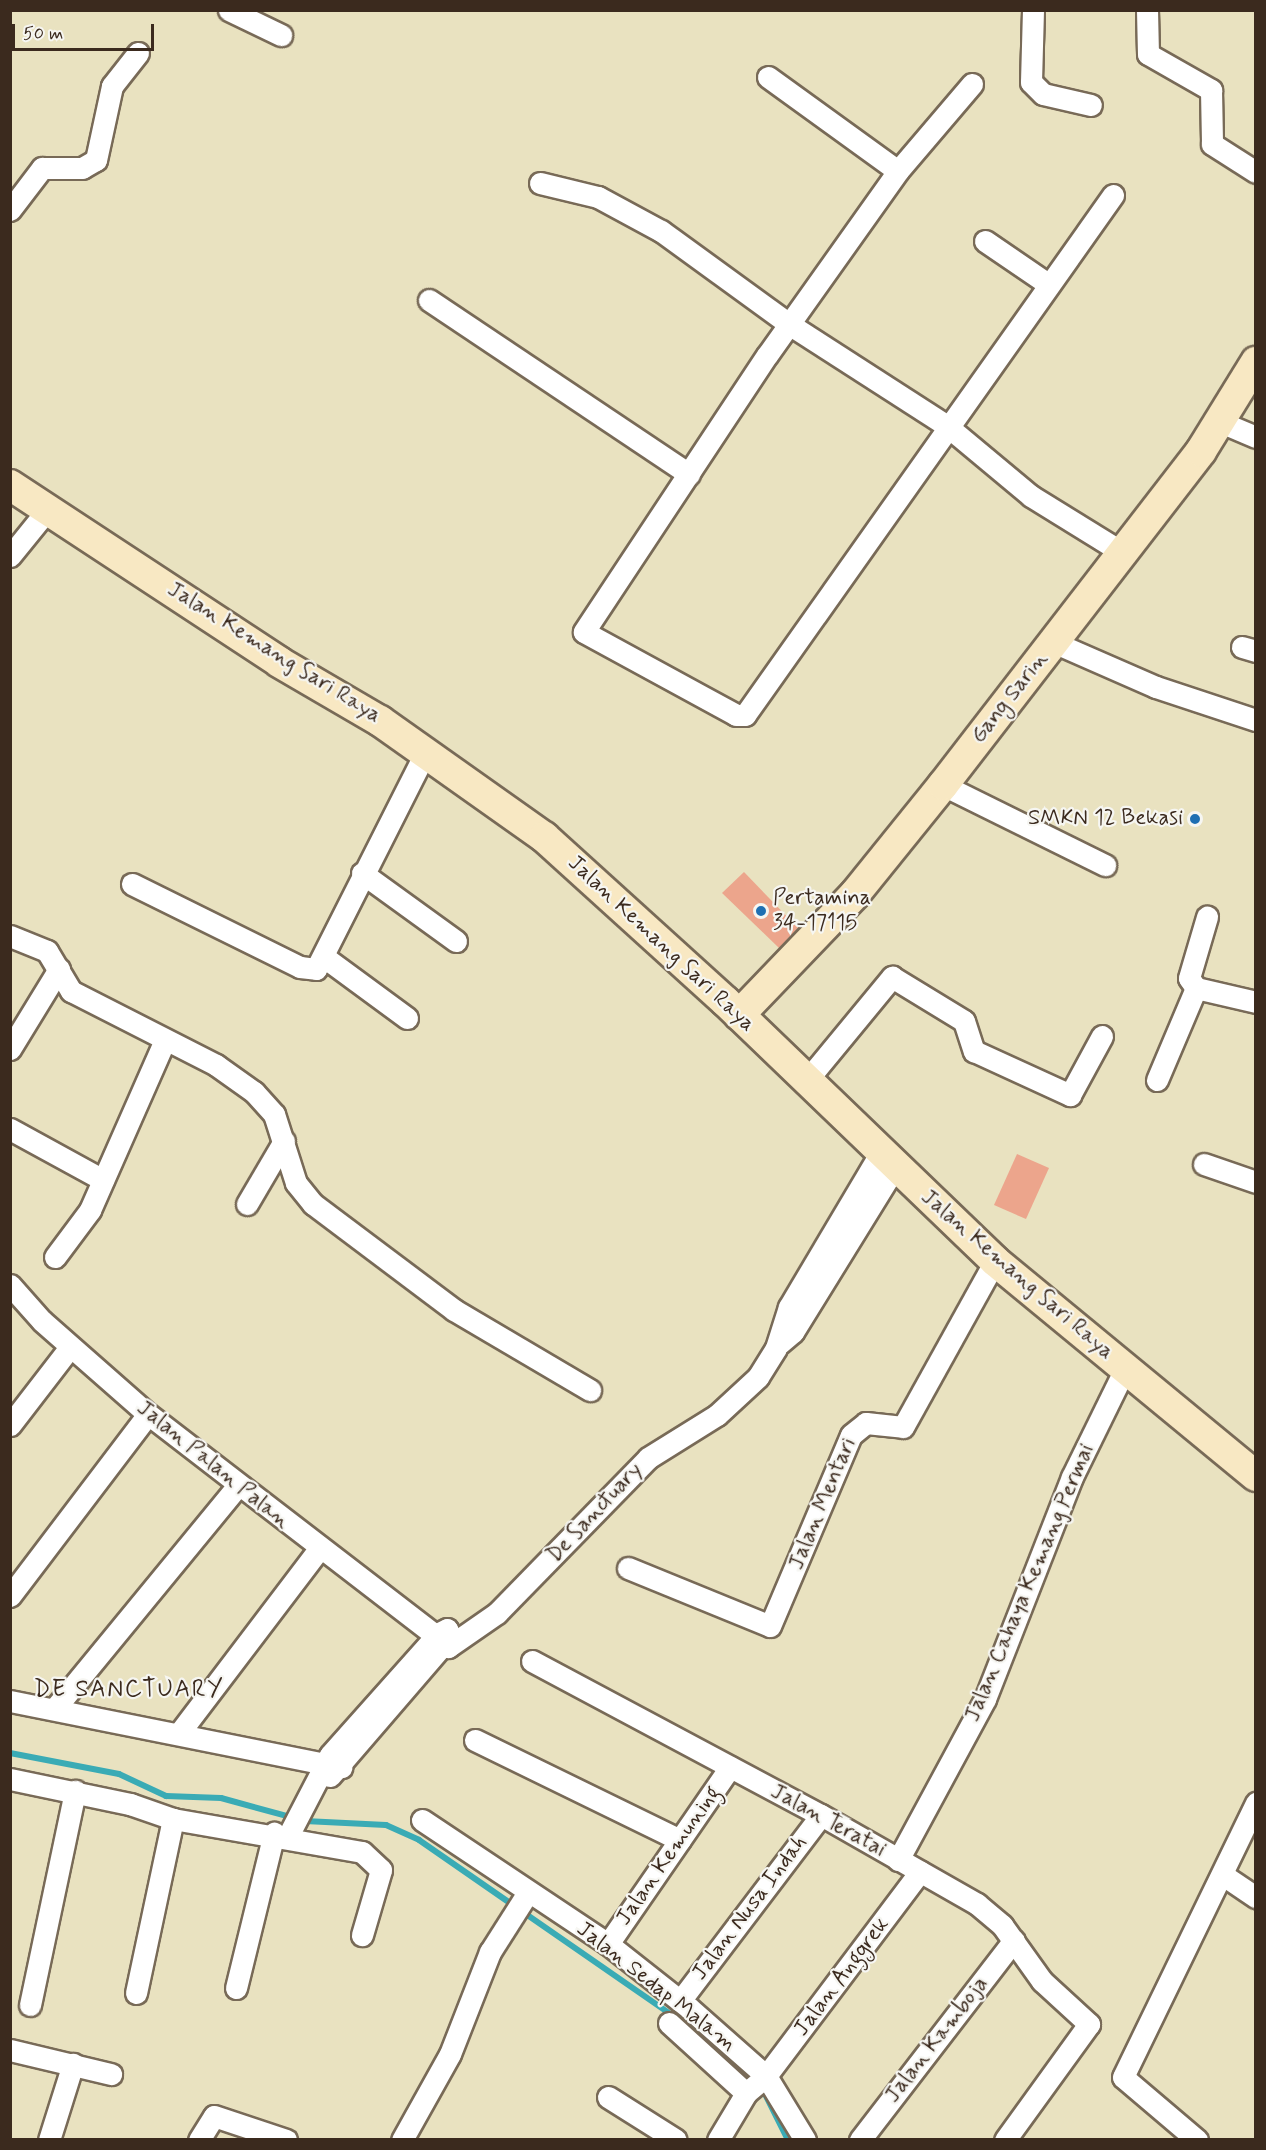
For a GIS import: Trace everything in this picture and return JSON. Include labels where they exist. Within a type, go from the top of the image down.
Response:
[{"type":"main road","name":"Gang Sarin","points":[[739,1015],[855,894],[943,785],[1218,421],[1256,362]]},
{"type":"main road","name":"Jalan Kemang Sari Raya","points":[[10,485],[426,751],[590,875],[995,1261],[1256,1476]]},
{"type":"street","points":[[229,10],[281,34]]},
{"type":"street","points":[[1033,10],[1031,82],[1042,94],[1091,105]]},
{"type":"street","points":[[1147,10],[1148,54],[1213,93],[1212,144],[1256,171]]},
{"type":"street","points":[[10,210],[42,168],[82,168],[96,160],[112,86],[138,53]]},
{"type":"street","points":[[768,77],[897,171]]},
{"type":"street","points":[[972,84],[897,171],[789,324],[584,632],[736,716],[745,715],[947,426],[1113,195]]},
{"type":"street","points":[[540,183],[598,197],[651,225],[789,324],[947,426],[1031,496],[1120,551]]},
{"type":"street","points":[[985,241],[1048,284]]},
{"type":"street","points":[[429,300],[688,474]]},
{"type":"street","points":[[1218,421],[1256,437]]},
{"type":"street","points":[[10,556],[48,509]]},
{"type":"street","points":[[1053,642],[1156,687],[1256,720]]},
{"type":"street","points":[[132,884],[308,971],[324,957],[362,873],[426,751]]},
{"type":"street","points":[[943,785],[1105,865]]},
{"type":"street","points":[[362,873],[456,941]]},
{"type":"street","points":[[1207,917],[1189,978],[1196,988],[1256,1002]]},
{"type":"street","points":[[10,936],[47,951],[59,969],[65,987],[165,1040],[254,1092],[274,1114],[296,1183],[313,1204],[454,1310],[590,1390]]},
{"type":"street","points":[[324,957],[407,1018]]},
{"type":"street","points":[[10,1048],[59,969]]},
{"type":"street","points":[[807,1080],[892,977],[964,1021],[974,1051],[1070,1095],[1102,1036]]},
{"type":"street","points":[[1157,1080],[1196,988]]},
{"type":"street","points":[[55,1257],[104,1180],[165,1040]]},
{"type":"street","points":[[10,1129],[104,1180]]},
{"type":"street","points":[[247,1204],[284,1141]]},
{"type":"street","name":"De Sanctuary","points":[[441,1636],[497,1613],[648,1458],[742,1395],[776,1348],[789,1307],[888,1161]]},
{"type":"street","points":[[1204,1164],[1256,1182]]},
{"type":"street","name":"Jalan Mentari","points":[[628,1568],[760,1627],[773,1624],[851,1435],[866,1423],[903,1427],[995,1261]]},
{"type":"street","name":"Jalan Palan Palan","points":[[10,1285],[70,1347],[148,1414],[319,1549],[441,1636]]},
{"type":"street","points":[[10,1425],[70,1347]]},
{"type":"street","name":"Jalan Cahaya Kemang Permai","points":[[898,1860],[985,1699],[1072,1477],[1125,1369]]},
{"type":"street","points":[[10,1596],[148,1414]]},
{"type":"street","points":[[56,1707],[237,1486]]},
{"type":"street","points":[[180,1732],[319,1549]]},
{"type":"street","points":[[236,1988],[286,1829],[334,1764],[441,1636]]},
{"type":"street","name":"Jalan Teratai","points":[[532,1661],[820,1815],[977,1904],[1014,1941],[1042,1981],[1089,2024],[1005,2139]]},
{"type":"street","points":[[10,1701],[56,1707],[334,1764]]},
{"type":"street","points":[[475,1740],[680,1840]]},
{"type":"street","name":"Jalan Kemuning","points":[[608,1944],[730,1767]]},
{"type":"street","points":[[10,1779],[75,1791],[173,1819],[286,1829],[362,1852],[379,1863],[362,1935]]},
{"type":"street","points":[[30,2005],[75,1791]]},
{"type":"street","points":[[1197,2139],[1123,2077],[1256,1803]]},
{"type":"street","name":"Jalan Nusa Indah","points":[[680,2001],[820,1815]]},
{"type":"street","points":[[136,1993],[173,1819]]},
{"type":"street","name":"Jalan Sedap Malam","points":[[422,1820],[521,1904],[608,1944],[680,2001],[805,2139]]},
{"type":"street","name":"Jalan Anggrek","points":[[718,2139],[755,2084],[920,1872]]},
{"type":"street","points":[[1223,1875],[1256,1897]]},
{"type":"street","points":[[402,2139],[450,2054],[490,1952],[521,1904]]},
{"type":"street","name":"Jalan Kamboja","points":[[860,2139],[1014,1941]]},
{"type":"street","points":[[669,2023],[755,2084]]},
{"type":"street","points":[[10,2050],[111,2074]]},
{"type":"street","points":[[50,2139],[73,2064]]},
{"type":"street","points":[[608,2097],[676,2139]]},
{"type":"street","points":[[199,2139],[214,2116],[286,2139]]},
{"type":"building","name":"Pertamina 34-17115","points":[[744,872],[798,928],[779,948],[722,893]]},
{"type":"building","points":[[1017,1154],[1049,1168],[1026,1219],[994,1205]]},
{"type":"waterway","points":[[10,1753],[119,1774],[166,1796],[221,1798],[305,1821],[386,1825],[419,1840],[673,2016]]},
{"type":"waterway","points":[[684,2023],[731,2059]]},
{"type":"waterway","points":[[763,2090],[788,2140]]},
{"type":"place","name":"SMKN 12 Bekasi","points":[[1195,819]]},
{"type":"place","name":"Pertamina 34-17115","points":[[761,911]]},
{"type":"district","name":"DE SANCTUARY","points":[[129,1690]]}]
